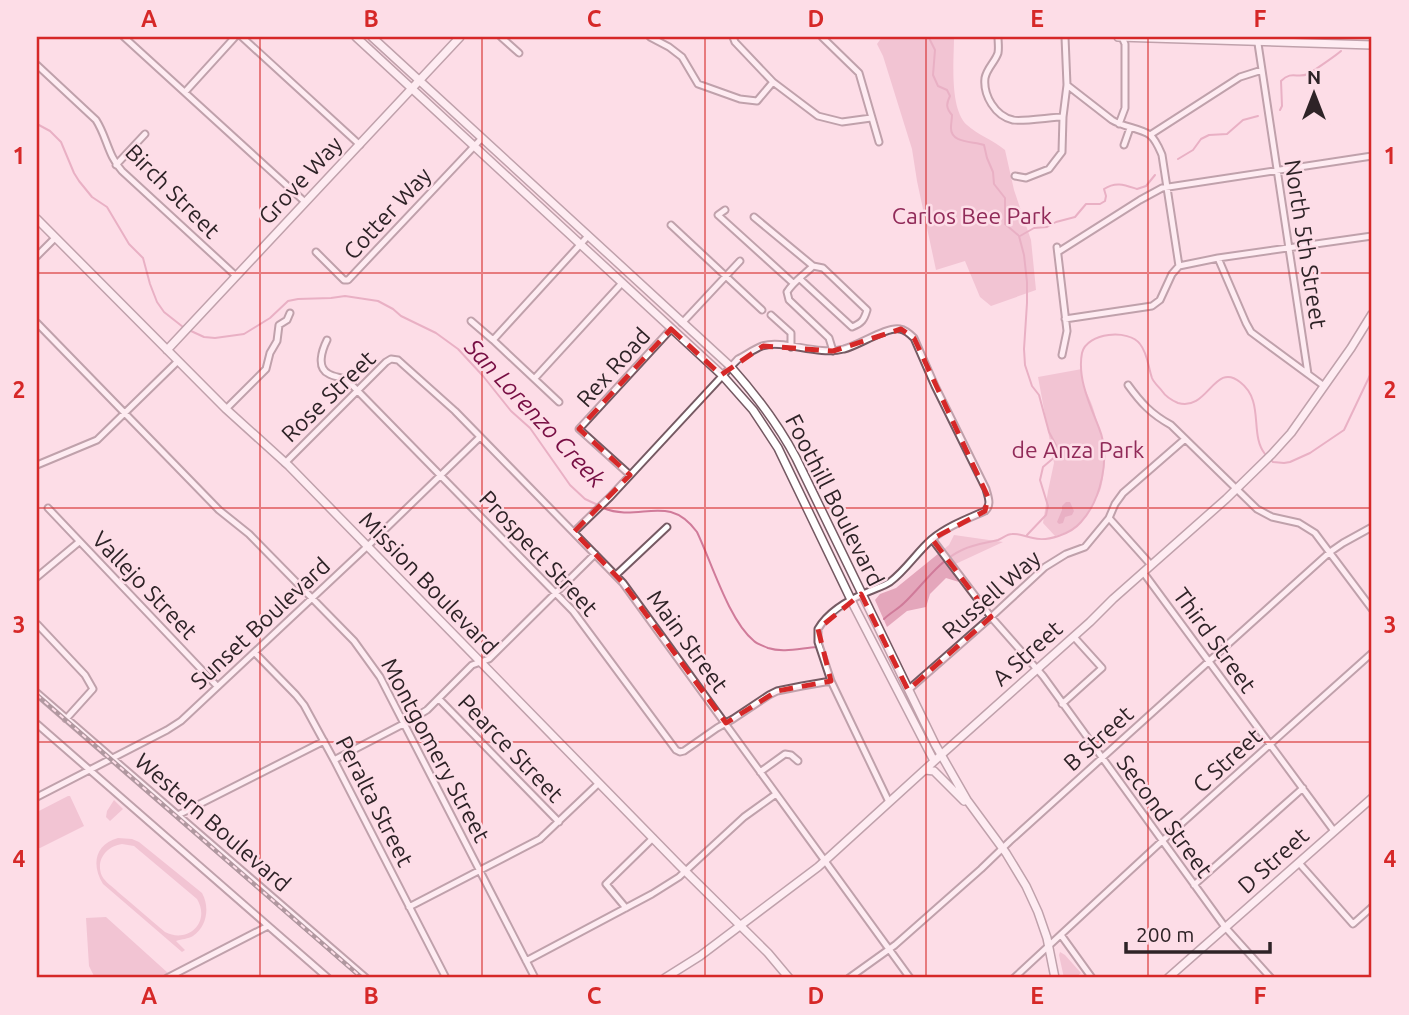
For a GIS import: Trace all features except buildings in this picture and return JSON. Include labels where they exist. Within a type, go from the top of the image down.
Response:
[{"type":"main road","name":"Foothill Boulevard","points":[[356,37],[722,375],[752,410],[778,448],[851,600],[938,758],[1002,848],[1029,893],[1041,919],[1055,978]]},
{"type":"main road","name":"Foothill Boulevard","points":[[372,37],[730,366],[763,404],[786,440],[908,690],[938,758]]},
{"type":"main road","name":"Grove Way","points":[[167,350],[460,37]]},
{"type":"main road","points":[[1121,37],[1257,39],[1372,45]]},
{"type":"main road","name":"Mission Boulevard","points":[[37,219],[226,409],[285,463],[775,960],[789,978]]},
{"type":"main road","name":"A Street","points":[[665,978],[740,927],[825,862],[1258,468],[1291,433],[1372,314]]},
{"type":"main road","points":[[925,770],[934,771],[975,811]]},
{"type":"main road","name":"D Street","points":[[1168,978],[1372,798]]},
{"type":"street","points":[[124,37],[305,202]]},
{"type":"street","points":[[185,92],[235,37]]},
{"type":"street","points":[[242,37],[360,145]]},
{"type":"street","points":[[501,37],[519,53]]},
{"type":"street","points":[[650,37],[682,57],[698,83],[740,99],[757,101],[773,82]]},
{"type":"street","points":[[733,37],[773,82],[818,117],[842,122],[871,118]]},
{"type":"street","points":[[822,37],[859,73],[879,142]]},
{"type":"street","points":[[999,37],[998,56],[989,66],[985,77],[990,103],[999,113],[1013,120],[1063,117]]},
{"type":"street","points":[[1015,176],[1026,178],[1049,169],[1062,152],[1067,85],[1065,37]]},
{"type":"street","points":[[1119,124],[1125,108],[1125,44],[1121,37]]},
{"type":"street","name":"North 5th Street","points":[[1257,39],[1308,374]]},
{"type":"street","name":"Birch Street","points":[[37,65],[96,120],[116,165],[235,275]]},
{"type":"street","points":[[1150,135],[1240,77],[1262,70]]},
{"type":"street","points":[[1067,85],[1119,124],[1150,135],[1158,145],[1163,155],[1179,266]]},
{"type":"street","points":[[1124,145],[1130,128]]},
{"type":"street","points":[[116,165],[145,134]]},
{"type":"street","name":"Cotter Way","points":[[316,252],[344,280],[348,280],[482,138]]},
{"type":"street","points":[[1062,355],[1067,331],[1057,250],[1167,186],[1372,156]]},
{"type":"street","points":[[725,210],[718,215],[793,283]]},
{"type":"street","points":[[754,217],[813,265],[823,268],[867,310],[860,324],[852,327],[800,279]]},
{"type":"street","points":[[671,225],[762,310]]},
{"type":"street","points":[[494,340],[588,236]]},
{"type":"street","points":[[1065,319],[1152,306],[1160,300],[1172,274],[1179,266],[1372,236]]},
{"type":"street","points":[[37,256],[55,238]]},
{"type":"street","points":[[1218,258],[1251,332],[1324,386]]},
{"type":"street","name":"Rex Road","points":[[682,323],[740,261]]},
{"type":"street","points":[[813,265],[787,292],[789,300],[829,338],[833,351]]},
{"type":"street","points":[[535,378],[622,284]]},
{"type":"street","points":[[226,409],[266,369],[271,349],[277,341],[279,325],[287,320],[290,313]]},
{"type":"street","points":[[771,315],[791,333],[790,347]]},
{"type":"street","points":[[471,321],[559,402]]},
{"type":"street","name":"Montgomery Street","points":[[37,323],[219,510],[250,535],[312,598],[354,641],[375,668],[535,978]]},
{"type":"street","points":[[574,533],[738,359],[762,346],[833,351],[846,349],[895,328],[908,332],[914,338],[986,489],[989,507],[932,539],[888,583],[851,600],[831,613],[818,629],[818,642],[831,681],[889,802]]},
{"type":"street","name":"Rex Road","points":[[630,475],[579,429],[671,329]]},
{"type":"street","name":"Prospect Street","points":[[327,340],[322,349],[322,368],[326,373],[346,380],[573,611],[680,752],[726,723]]},
{"type":"street","points":[[37,465],[97,440],[178,361]]},
{"type":"street","name":"Rose Street","points":[[285,463],[388,361],[397,361]]},
{"type":"street","name":"Main Street","points":[[397,361],[454,411],[616,575],[910,978]]},
{"type":"street","points":[[1128,385],[1154,415],[1171,425],[1260,512],[1298,523],[1318,536],[1372,610]]},
{"type":"street","name":"Sunset Boulevard","points":[[37,797],[181,721],[480,437]]},
{"type":"street","name":"Russell Way","points":[[908,690],[1045,567],[1066,554],[1085,547],[1110,518],[1123,493],[1185,439]]},
{"type":"street","name":"Vallejo Street","points":[[48,508],[217,686]]},
{"type":"street","points":[[1110,518],[1151,565]]},
{"type":"street","points":[[616,575],[667,527]]},
{"type":"street","name":"B Street","points":[[849,978],[890,949],[979,871],[1330,552],[1372,527]]},
{"type":"street","name":"Second Street","points":[[932,539],[991,617],[1038,669],[1225,927],[1271,978]]},
{"type":"street","points":[[37,577],[79,542]]},
{"type":"street","points":[[334,760],[427,710],[472,665],[489,659],[595,554]]},
{"type":"street","name":"Third Street","points":[[1143,572],[1334,831]]},
{"type":"street","points":[[37,624],[85,675],[93,689],[66,719]]},
{"type":"street","points":[[1062,704],[1102,668],[1074,637]]},
{"type":"street","name":"Peralta Street","points":[[255,653],[301,700],[446,978]]},
{"type":"street","name":"C Street","points":[[1014,978],[1372,653]]},
{"type":"street","points":[[726,723],[778,691],[831,681]]},
{"type":"street","name":"Western Boulevard","points":[[37,693],[366,978]]},
{"type":"street","name":"Pearce Street","points":[[439,699],[559,822]]},
{"type":"street","name":"Western Boulevard","points":[[37,724],[328,978]]},
{"type":"street","points":[[178,815],[324,741]]},
{"type":"street","points":[[760,772],[785,754],[798,761]]},
{"type":"street","points":[[409,907],[537,842],[599,783]]},
{"type":"street","points":[[1194,885],[1303,788]]},
{"type":"street","points":[[526,961],[672,882],[744,817],[776,794]]},
{"type":"street","points":[[626,908],[606,884],[653,838]]},
{"type":"street","points":[[1298,863],[1353,924],[1372,907]]},
{"type":"street","points":[[167,978],[268,926]]},
{"type":"street","points":[[1061,935],[1093,978]]},
{"type":"highlighted area","points":[[671,329],[721,375],[763,346],[833,351],[901,329],[914,338],[988,497],[985,511],[932,539],[991,617],[908,690],[861,594],[818,629],[831,681],[777,691],[726,723],[623,583],[574,532],[630,475],[579,429]]},
{"type":"green space","name":"Carlos Bee Park","points":[[882,37],[954,37],[957,107],[967,125],[1005,150],[1014,190],[1031,240],[1036,290],[991,306],[980,297],[965,261],[936,270],[912,149],[877,44]]},
{"type":"green space","name":"de Anza Park","points":[[1082,369],[1084,385],[1103,443],[1102,481],[1099,494],[1083,520],[1071,530],[1055,536],[1043,523],[1054,463],[1038,377]]},
{"type":"green space","points":[[954,535],[1003,542],[949,567],[959,582],[946,578],[930,594],[926,607],[907,611],[887,627],[875,600],[880,594],[896,588],[949,545]]},
{"type":"green space","points":[[68,796],[84,826],[37,848],[37,812]]},
{"type":"green space","points":[[114,800],[123,809],[110,821],[106,817],[107,811]]},
{"type":"green space","points":[[118,838],[139,842],[202,893],[206,904],[204,922],[193,936],[176,941],[185,950],[182,952],[103,884],[97,870],[97,856],[110,841]],"holes":[[[122,844],[134,846],[197,899],[201,916],[195,929],[182,935],[165,932],[103,878],[100,865],[107,851]]]},
{"type":"green space","points":[[106,917],[168,973],[158,978],[95,978],[89,966],[86,918]]},
{"type":"green space","points":[[1060,952],[1081,973],[1075,978],[1064,978]]},
{"type":"shaded area","points":[[1070,502],[1074,511],[1059,524],[1057,522],[1062,506]]},
{"type":"waterway","points":[[930,40],[935,50],[933,75],[938,86],[947,90],[950,96],[947,106],[952,115],[952,132],[958,139],[984,145],[994,184],[1005,198],[1005,224],[1018,235]]},
{"type":"waterway","points":[[1280,110],[1281,81],[1291,75],[1308,74],[1341,51]]},
{"type":"waterway","points":[[1178,159],[1193,150],[1201,139],[1209,135],[1227,134],[1243,120],[1258,116]]},
{"type":"waterway","name":"San Lorenzo Creek","points":[[37,124],[50,131],[61,142],[79,181],[92,197],[107,207],[129,244],[143,258],[157,302],[164,312],[183,327]]},
{"type":"waterway","points":[[1020,236],[1034,228],[1047,227],[1075,217],[1086,204],[1100,204],[1105,201],[1104,189],[1108,187],[1120,184],[1137,189],[1146,186],[1155,175]]},
{"type":"waterway","points":[[1019,236],[1027,282],[1025,365],[1032,386],[1039,395],[1049,432],[1058,449],[1057,455],[1043,467],[1040,480],[1048,506],[1046,515],[1027,535]]},
{"type":"waterway","name":"San Lorenzo Creek","points":[[191,331],[204,337],[215,338],[244,334],[270,318],[288,301],[298,299],[345,296],[378,301],[436,333],[458,349],[511,411],[530,428],[570,485],[585,499],[598,505]]},
{"type":"waterway","name":"San Lorenzo Creek","points":[[884,619],[904,603],[938,567],[962,550],[1010,534],[1039,539],[1052,538],[1071,530],[1088,513],[1099,490],[1104,452],[1099,428],[1085,391],[1081,362],[1085,346],[1100,337],[1118,335],[1135,339],[1145,352],[1154,382],[1167,397],[1178,403],[1197,401],[1224,378],[1231,377],[1240,382],[1252,398],[1260,446],[1265,454]]},
{"type":"waterway","name":"San Lorenzo Creek","points":[[1269,458],[1273,462],[1290,462],[1310,453],[1344,430],[1372,371]]},
{"type":"waterway","name":"San Lorenzo Creek","points":[[603,508],[616,512],[664,511],[675,513],[686,520],[697,532],[721,590],[737,620],[754,641],[780,650],[817,647]]},
{"type":"railway","points":[[37,695],[362,978]]}]
